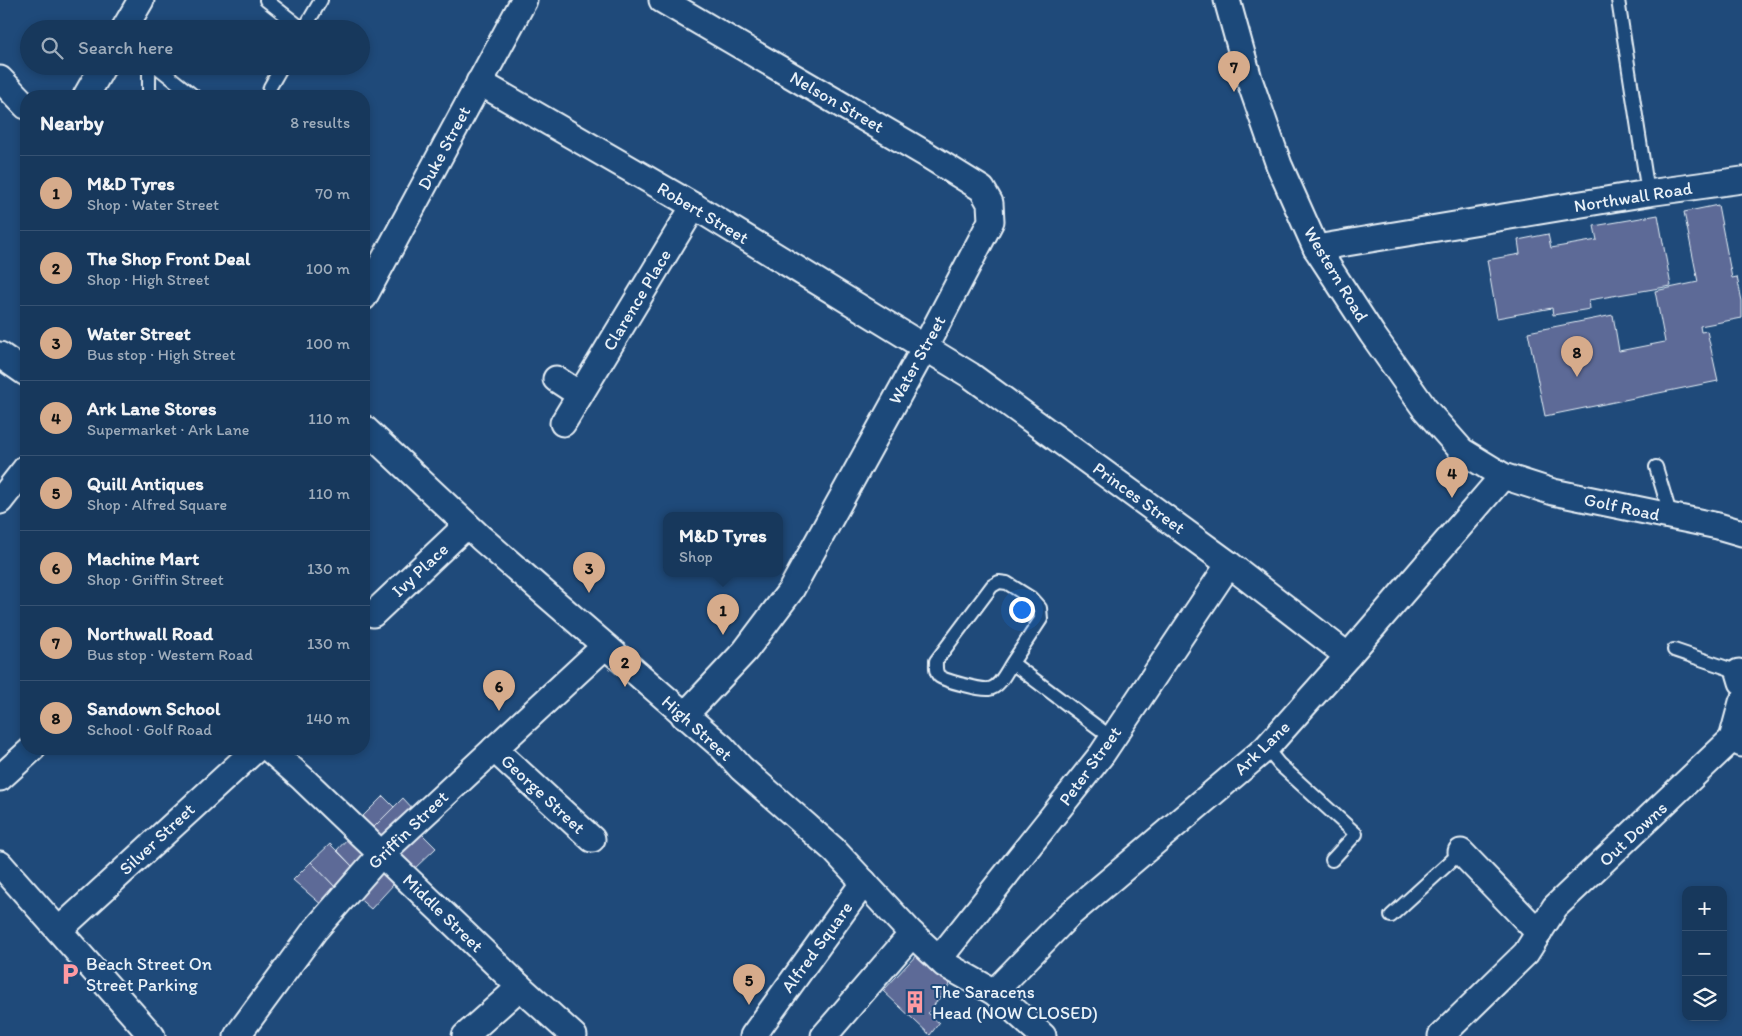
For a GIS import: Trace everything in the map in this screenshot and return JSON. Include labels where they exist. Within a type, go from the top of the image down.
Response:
[{"type":"street","points":[[129,20],[141,0]]},
{"type":"street","name":"Duke Street","points":[[370,281],[524,0]]},
{"type":"street","name":"Nelson Street","points":[[662,0],[924,153],[982,189],[990,203],[991,221]]},
{"type":"street","name":"Western Road","points":[[1227,0],[1249,79],[1279,165],[1316,248],[1372,334],[1425,409],[1462,451],[1503,476]]},
{"type":"street","points":[[89,90],[98,75]]},
{"type":"street","points":[[0,79],[20,100]]},
{"type":"street","name":"Robert Street","points":[[480,82],[694,206],[924,347]]},
{"type":"street","name":"Northwall Road","points":[[1316,248],[1648,193],[1742,180]]},
{"type":"street","name":"Clarence Place","points":[[563,423],[694,206]]},
{"type":"street","name":"Water Street","points":[[684,716],[745,651],[791,590],[991,221]]},
{"type":"street","name":"Princes Street","points":[[924,347],[970,375],[1229,564],[1348,656]]},
{"type":"street","points":[[0,354],[20,369]]},
{"type":"street","points":[[556,379],[579,394]]},
{"type":"street","name":"High Street","points":[[370,434],[467,525],[684,716],[722,747],[741,768],[834,850],[912,934],[944,964],[994,992],[1043,1036]]},
{"type":"street","points":[[0,501],[20,476]]},
{"type":"street","name":"Golf Road","points":[[1503,476],[1553,492],[1718,526],[1742,533]]},
{"type":"street","name":"Ark Lane","points":[[994,992],[1069,915],[1266,748],[1503,476]]},
{"type":"street","name":"Ivy Place","points":[[373,614],[467,525]]},
{"type":"street","name":"Peter Street","points":[[939,959],[1102,754],[1229,564]]},
{"type":"street","name":"Griffin Street","points":[[237,1036],[316,930],[381,854],[604,646]]},
{"type":"street","name":"Out Downs","points":[[1441,1036],[1526,953],[1555,907],[1737,741],[1742,702]]},
{"type":"street","name":"George Street","points":[[494,749],[592,839]]},
{"type":"street","points":[[0,778],[25,755]]},
{"type":"street","name":"Silver Street","points":[[59,930],[249,755]]},
{"type":"street","name":"Middle Street","points":[[276,755],[574,1036]]},
{"type":"street","points":[[1461,852],[1539,933]]},
{"type":"street","points":[[0,864],[152,1036]]},
{"type":"street","name":"Alfred Square","points":[[753,1036],[864,882]]},
{"type":"street","points":[[828,1035],[912,934]]},
{"type":"street","points":[[465,1036],[520,987]]},
{"type":"lane","points":[[266,0],[292,20]]},
{"type":"lane","points":[[309,20],[321,0]]},
{"type":"lane","points":[[1618,0],[1648,193]]},
{"type":"lane","points":[[151,90],[155,75]]},
{"type":"lane","points":[[167,75],[186,90]]},
{"type":"lane","points":[[269,90],[277,75]]},
{"type":"lane","points":[[1656,466],[1671,517]]},
{"type":"lane","points":[[999,582],[1007,583],[1030,598],[1040,608],[1041,620],[1012,663],[998,684],[989,689],[975,688],[940,676],[936,670],[936,661],[992,586],[999,582]]},
{"type":"lane","points":[[1674,650],[1741,677]]},
{"type":"lane","points":[[1012,663],[1112,738]]},
{"type":"lane","points":[[1266,748],[1279,764],[1356,834],[1332,860]]},
{"type":"lane","points":[[1391,916],[1461,852]]},
{"type":"building","points":[[1718,205],[1732,278],[1737,277],[1742,301],[1742,318],[1700,326],[1701,332],[1707,331],[1718,381],[1545,416],[1528,332],[1613,315],[1619,351],[1665,342],[1655,291],[1698,282],[1684,212]]},
{"type":"building","points":[[1658,215],[1671,286],[1589,300],[1590,309],[1553,315],[1552,308],[1497,318],[1487,260],[1520,254],[1518,240],[1548,234],[1551,248],[1597,240],[1594,226]]},
{"type":"building","points":[[383,796],[394,807],[372,829],[361,818]]},
{"type":"building","points":[[403,798],[415,811],[385,841],[372,829]]},
{"type":"building","points":[[421,833],[436,848],[413,870],[398,854]]},
{"type":"building","points":[[348,838],[365,854],[353,867],[337,850]]},
{"type":"building","points":[[330,844],[355,869],[337,889],[311,862]]},
{"type":"building","points":[[311,862],[337,889],[323,906],[293,880]]},
{"type":"building","points":[[379,869],[394,884],[371,909],[356,896]]},
{"type":"building","name":"The Saracens Head (NOW CLOSED)","points":[[920,951],[953,980],[928,1013],[939,1023],[930,1035],[883,991]]},
{"type":"place","name":"Northwall Road","points":[[1234,92]]},
{"type":"place","name":"Sandown School","points":[[1577,377]]},
{"type":"place","name":"Ark Lane Stores","points":[[1452,498]]},
{"type":"place","name":"Water Street","points":[[589,593]]},
{"type":"place","name":"M&D Tyres","points":[[723,635]]},
{"type":"place","name":"The Shop Front Deal","points":[[625,687]]},
{"type":"place","name":"Machine Mart","points":[[499,711]]},
{"type":"place","name":"Beach Street On Street Parking","points":[[70,974]]},
{"type":"place","name":"The Saracens Head (NOW CLOSED)","points":[[915,1002]]},
{"type":"place","name":"Quill Antiques","points":[[749,1005]]}]
